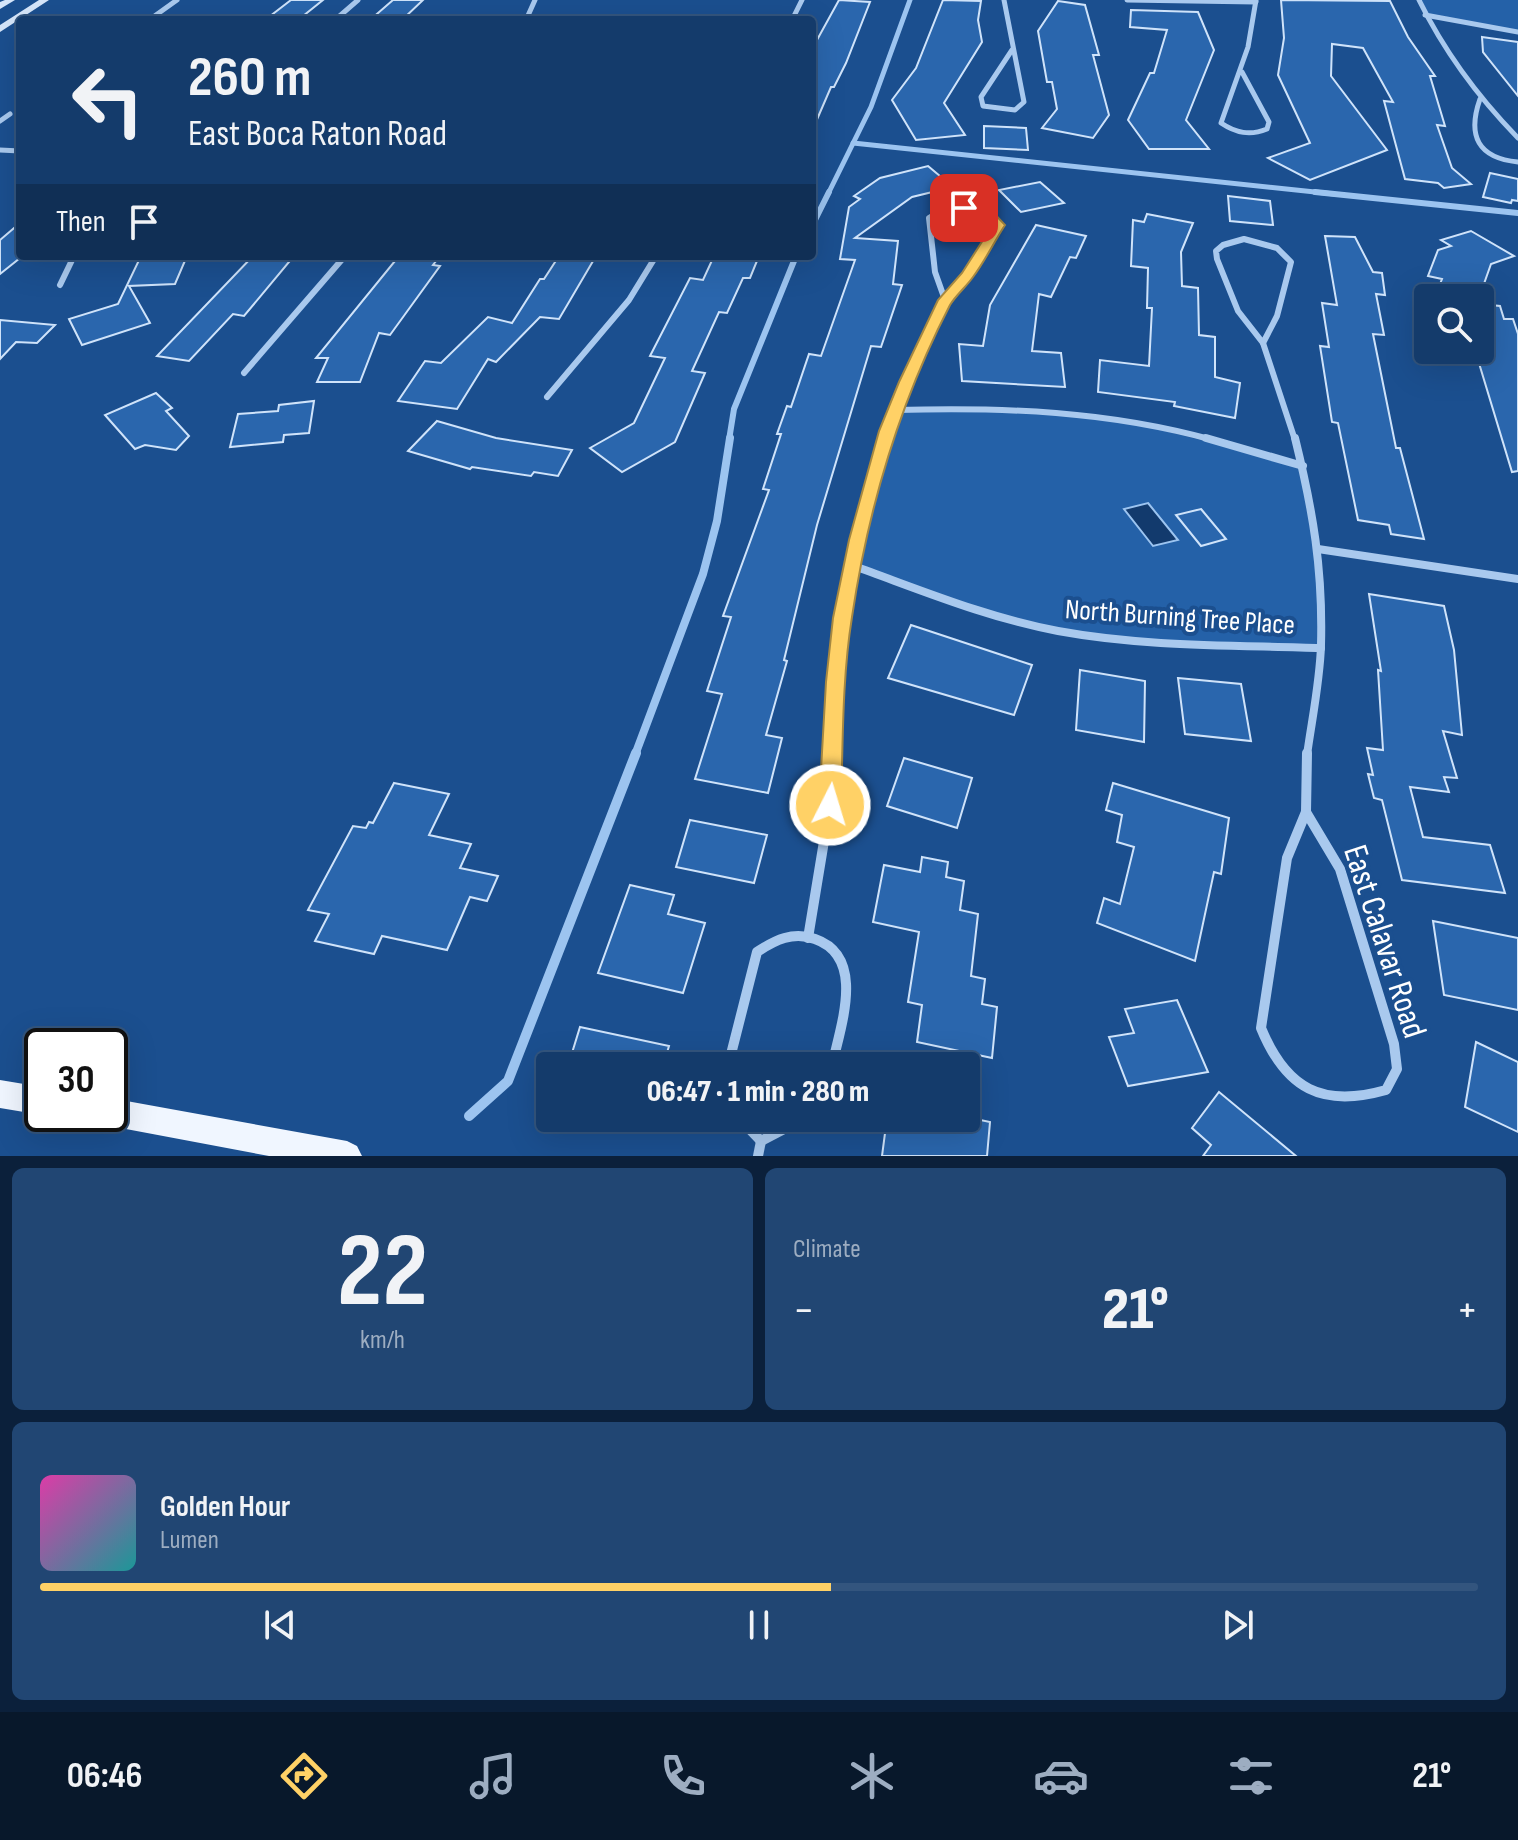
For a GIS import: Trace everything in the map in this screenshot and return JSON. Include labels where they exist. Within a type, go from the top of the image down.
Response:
[{"type":"main road","points":[[0,6],[11,0]]},
{"type":"main road","points":[[20,16],[45,0]]},
{"type":"main road","points":[[0,1094],[24,1098]]},
{"type":"main road","points":[[128,1115],[347,1156]]},
{"type":"street","points":[[155,16],[177,0]]},
{"type":"street","points":[[340,16],[358,0]]},
{"type":"street","points":[[1004,0],[1024,102],[1015,110],[983,106],[981,97],[1012,50]]},
{"type":"street","points":[[1127,0],[1256,1],[1255,24],[1242,72],[1221,123],[1235,131],[1260,133],[1267,129],[1269,122],[1242,72]]},
{"type":"street","points":[[1419,0],[1425,15],[1480,99],[1518,138]]},
{"type":"street","points":[[1425,15],[1518,32]]},
{"type":"street","points":[[1480,99],[1474,114],[1479,147],[1490,157],[1518,162]]},
{"type":"street","points":[[0,121],[10,114]]},
{"type":"street","points":[[808,938],[830,805],[835,682],[842,618],[858,540],[896,410],[945,300],[967,275],[999,225],[987,213],[947,207],[929,218],[935,272],[945,300]]},
{"type":"street","name":"East Calavar Road","points":[[1263,343],[1277,316],[1291,262],[1282,250],[1262,242],[1228,242],[1216,251],[1217,259],[1238,311],[1263,343],[1303,466],[1318,549],[1321,585],[1321,648],[1306,762],[1306,812],[1287,858],[1261,1028],[1269,1053],[1287,1076],[1309,1090],[1335,1099],[1362,1099],[1386,1090],[1397,1069],[1394,1044],[1340,869],[1306,812]]},
{"type":"street","points":[[60,285],[72,260]]},
{"type":"street","points":[[244,373],[342,260]]},
{"type":"street","points":[[547,397],[629,300],[654,260]]},
{"type":"street","points":[[896,410],[1046,410],[1110,417],[1208,439],[1303,466]]},
{"type":"street","points":[[1318,549],[1518,579]]},
{"type":"street","name":"North Burning Tree Place","points":[[854,566],[990,615],[1068,633],[1151,642],[1321,648]]},
{"type":"street","points":[[732,1052],[757,952],[778,938],[795,934],[829,944],[841,956],[848,974],[834,1052]]},
{"type":"street","points":[[752,1132],[761,1141]]},
{"type":"street","points":[[761,1141],[778,1132]]},
{"type":"street","points":[[758,1156],[761,1141]]},
{"type":"shaded area","points":[[1419,0],[1518,0],[1518,32],[1425,15]]},
{"type":"shaded area","points":[[896,410],[1110,417],[1303,466],[1314,516],[1321,648],[1151,642],[1024,624],[854,566]]},
{"type":"shaded area","points":[[1148,503],[1178,540],[1153,546],[1124,509]]},
{"type":"building","points":[[291,0],[323,0],[303,16],[270,16]]},
{"type":"building","points":[[393,0],[423,0],[406,16],[375,16]]},
{"type":"building","points":[[839,0],[870,2],[846,63],[834,87],[831,87],[816,122],[816,42]]},
{"type":"building","points":[[943,0],[981,1],[978,20],[982,42],[944,103],[965,135],[916,140],[892,100],[916,68]]},
{"type":"building","points":[[1281,0],[1390,1],[1408,37],[1435,76],[1430,76],[1445,126],[1437,125],[1452,168],[1471,184],[1444,188],[1438,183],[1405,179],[1384,101],[1393,102],[1363,48],[1332,44],[1331,76],[1387,150],[1310,180],[1268,158],[1310,143],[1278,75],[1284,38]]},
{"type":"building","points":[[1058,1],[1085,5],[1099,55],[1093,55],[1109,115],[1093,138],[1042,128],[1057,109],[1052,82],[1047,82],[1038,31]]},
{"type":"building","points":[[1131,10],[1198,12],[1214,50],[1186,120],[1209,149],[1149,149],[1128,120],[1150,73],[1154,73],[1167,30],[1130,27]]},
{"type":"building","points":[[1482,37],[1518,42],[1518,96],[1483,52]]},
{"type":"building","points":[[984,126],[1026,128],[1028,150],[984,148]]},
{"type":"building","points":[[928,166],[953,187],[912,197],[855,238],[898,241],[893,284],[902,285],[881,347],[871,346],[817,525],[784,660],[787,661],[766,735],[782,738],[768,793],[695,779],[722,694],[707,691],[731,617],[723,616],[769,490],[763,489],[781,434],[777,434],[787,406],[791,407],[809,354],[821,356],[855,260],[840,259],[849,207],[860,199],[854,196],[880,178]]},
{"type":"building","points":[[1490,173],[1518,179],[1518,201],[1512,200],[1511,203],[1483,197]]},
{"type":"building","points":[[1040,182],[1064,203],[1021,212],[999,190]]},
{"type":"building","points":[[1228,196],[1270,201],[1273,225],[1230,221]]},
{"type":"building","points":[[1147,214],[1193,223],[1181,252],[1182,286],[1198,288],[1199,335],[1215,337],[1215,377],[1240,383],[1235,418],[1174,406],[1175,402],[1098,392],[1100,360],[1149,366],[1152,308],[1147,308],[1148,268],[1131,266],[1133,220],[1144,222]]},
{"type":"building","points":[[1036,225],[1086,236],[1076,258],[1070,257],[1051,297],[1039,294],[1032,351],[1061,353],[1065,387],[962,381],[959,344],[983,346],[990,305]]},
{"type":"building","points":[[16,226],[18,260],[0,274],[0,240]]},
{"type":"building","points":[[1471,231],[1514,256],[1491,264],[1484,284],[1440,284],[1442,279],[1428,276],[1438,250],[1451,246],[1441,240]]},
{"type":"building","points":[[1325,236],[1355,237],[1373,272],[1382,273],[1385,295],[1376,294],[1384,335],[1373,334],[1396,448],[1400,448],[1424,539],[1391,534],[1389,525],[1358,520],[1338,423],[1332,422],[1320,346],[1329,347],[1322,303],[1337,305]]},
{"type":"building","points":[[139,260],[185,260],[175,284],[129,286],[150,323],[82,345],[69,319],[118,304]]},
{"type":"building","points":[[249,260],[291,260],[244,316],[233,314],[189,361],[157,356]]},
{"type":"building","points":[[396,260],[437,260],[433,265],[440,266],[390,335],[379,333],[360,382],[317,382],[328,358],[316,358]]},
{"type":"building","points":[[556,260],[594,260],[559,319],[540,317],[496,362],[488,359],[457,409],[398,401],[425,361],[441,363],[488,317],[512,323],[540,279],[544,279]]},
{"type":"building","points":[[712,260],[757,260],[750,278],[743,278],[727,313],[719,312],[692,371],[705,373],[675,442],[622,472],[590,448],[634,423],[665,358],[650,356],[690,278],[703,280]]},
{"type":"building","points":[[1494,305],[1500,306],[1504,319],[1513,319],[1518,334],[1518,471],[1512,472],[1479,364],[1494,364]]},
{"type":"building","points":[[0,320],[55,325],[37,343],[16,342],[0,359]]},
{"type":"building","points":[[156,393],[172,408],[166,411],[189,436],[176,450],[145,445],[135,449],[105,415]]},
{"type":"building","points":[[314,401],[309,433],[284,435],[283,442],[230,447],[238,414],[278,411],[279,405]]},
{"type":"building","points":[[437,421],[496,438],[572,450],[558,476],[470,469],[408,451]]},
{"type":"building","points":[[1201,509],[1226,539],[1201,546],[1176,515]]},
{"type":"building","points":[[1369,594],[1444,606],[1454,650],[1462,735],[1443,731],[1457,778],[1444,777],[1449,792],[1410,787],[1423,837],[1490,845],[1505,893],[1402,880],[1382,800],[1374,798],[1368,774],[1373,775],[1367,748],[1383,750],[1378,670],[1381,671]]},
{"type":"building","points":[[911,625],[1032,665],[1014,715],[888,678]]},
{"type":"building","points":[[1080,670],[1145,681],[1144,742],[1076,730]]},
{"type":"building","points":[[1178,678],[1241,684],[1251,741],[1185,734]]},
{"type":"building","points":[[904,758],[972,778],[957,828],[887,806]]},
{"type":"building","points":[[394,783],[449,794],[429,835],[471,844],[460,868],[498,876],[487,901],[470,897],[447,950],[382,936],[374,954],[315,941],[329,914],[308,910],[353,826],[366,828],[369,822],[373,823]]},
{"type":"building","points":[[1113,783],[1229,818],[1221,874],[1214,872],[1195,961],[1097,923],[1104,898],[1120,904],[1134,847],[1117,842],[1122,815],[1106,810]]},
{"type":"building","points":[[690,820],[767,835],[754,883],[676,867]]},
{"type":"building","points":[[922,857],[948,862],[946,877],[964,881],[960,910],[978,914],[971,976],[985,979],[982,1004],[997,1007],[992,1058],[980,1055],[980,1052],[964,1052],[917,1042],[922,1005],[908,1002],[919,932],[873,922],[884,865],[920,872]]},
{"type":"building","points":[[630,885],[674,895],[668,914],[705,923],[683,993],[598,973]]},
{"type":"building","points":[[1433,921],[1518,938],[1518,1010],[1444,995]]},
{"type":"building","points":[[1177,1000],[1208,1072],[1128,1086],[1109,1037],[1134,1033],[1125,1009]]},
{"type":"building","points":[[580,1027],[669,1046],[667,1052],[572,1052]]},
{"type":"building","points":[[1476,1042],[1518,1062],[1518,1132],[1465,1107]]},
{"type":"building","points":[[1219,1092],[1296,1156],[1203,1156],[1211,1145],[1192,1128]]},
{"type":"building","points":[[980,1120],[990,1122],[987,1156],[882,1156],[885,1132],[980,1132]]},
{"type":"waterway","points":[[853,143],[871,107],[910,0]]},
{"type":"waterway","points":[[828,194],[853,143]]},
{"type":"waterway","points":[[853,143],[1321,193]]},
{"type":"waterway","points":[[1315,192],[1321,193]]},
{"type":"waterway","points":[[1321,193],[1518,213]]},
{"type":"waterway","points":[[1321,193],[1334,194]]},
{"type":"waterway","points":[[816,218],[828,194]]},
{"type":"waterway","points":[[729,440],[734,409],[794,260]]},
{"type":"waterway","points":[[635,755],[703,574],[717,521],[730,438]]},
{"type":"waterway","points":[[469,1116],[508,1081],[636,753]]},
{"type":"route","points":[[830,805],[834,767],[835,682],[842,618],[858,540],[887,431],[906,382],[945,300],[967,275],[999,225],[987,213],[964,208]]}]
